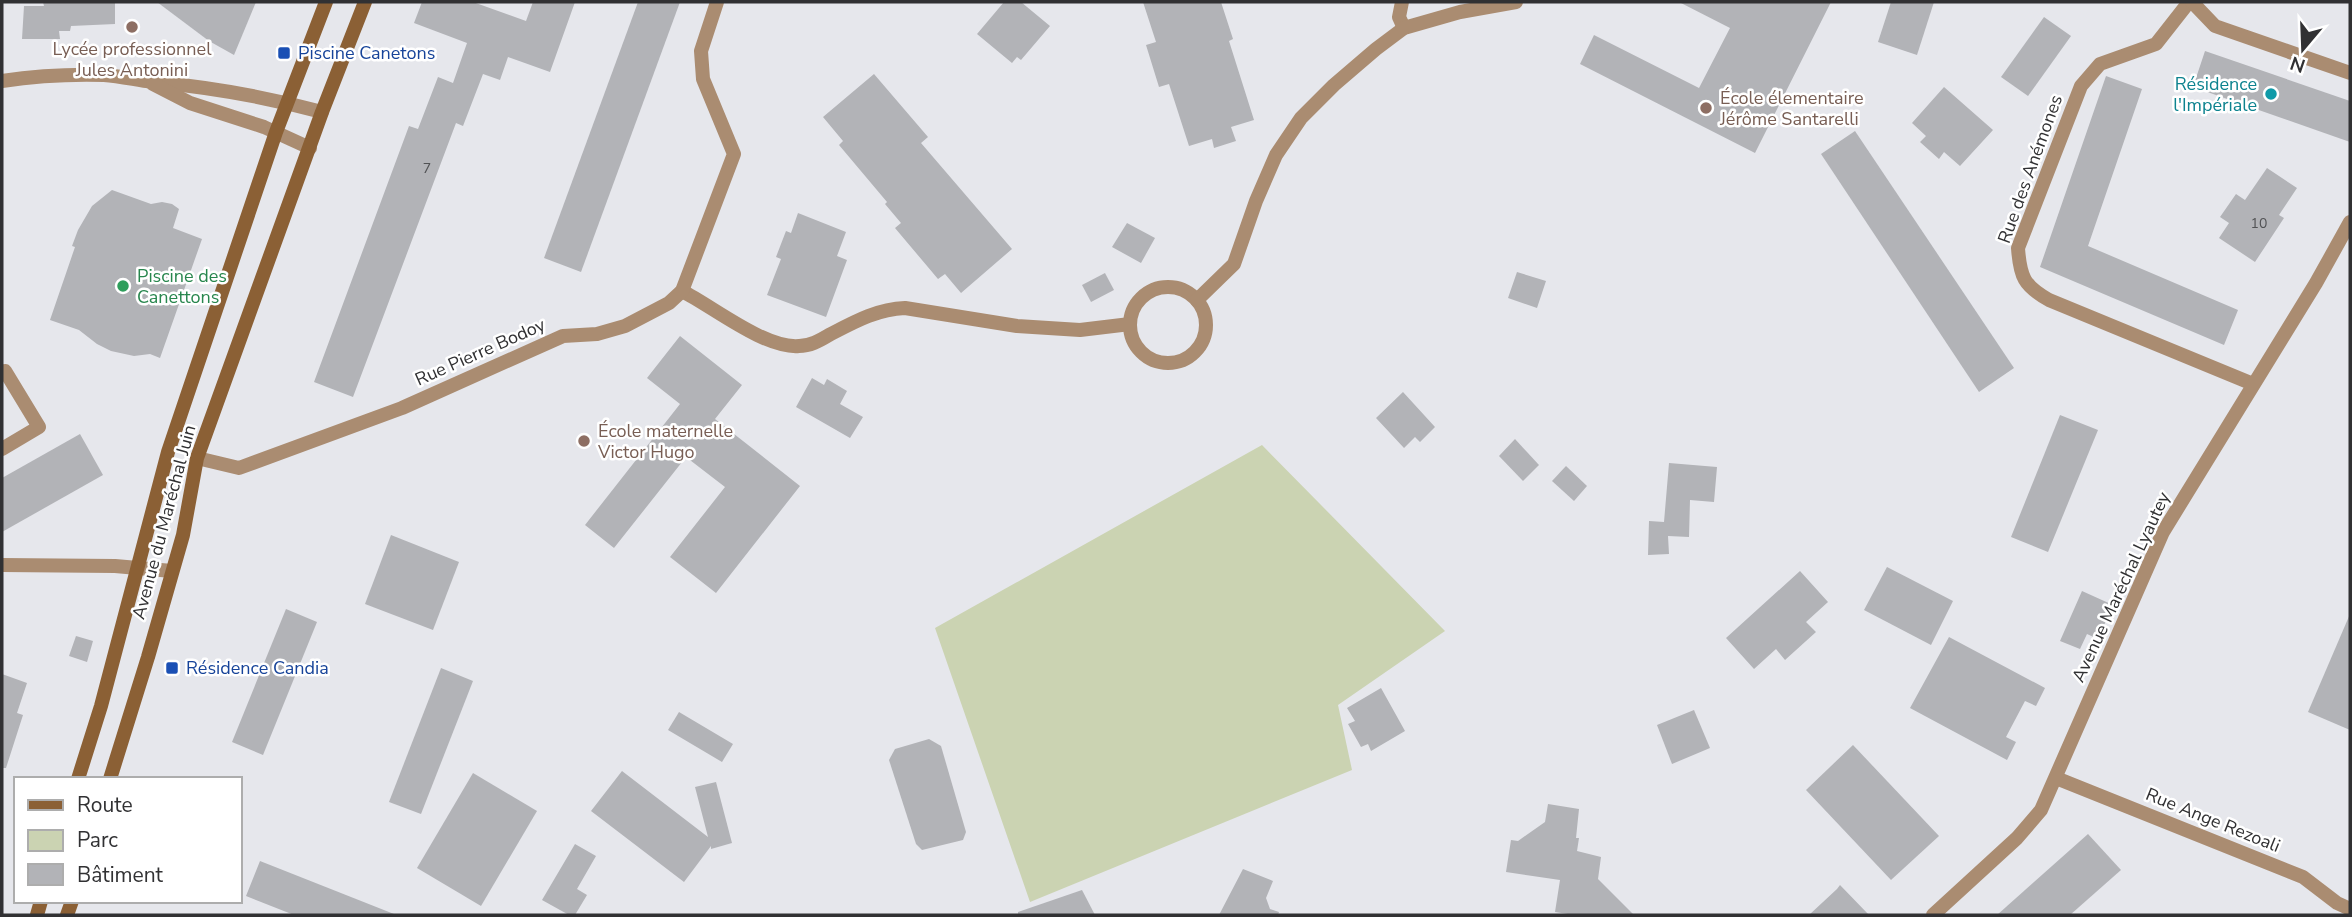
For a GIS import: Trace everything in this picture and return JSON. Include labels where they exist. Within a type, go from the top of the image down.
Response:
[{"type":"main road","name":"Avenue du Maréchal Juin","points":[[79,777],[139,568],[168,452],[276,132],[326,2]]},
{"type":"main road","name":"Avenue du Maréchal Juin","points":[[111,777],[183,535],[197,458],[322,112],[365,2]]},
{"type":"street","points":[[717,2],[701,51],[703,79],[734,154],[682,290],[760,337],[777,344],[797,347],[815,343],[857,320],[887,309],[905,308],[1017,326],[1080,330],[1130,324]]},
{"type":"street","points":[[1402,2],[1399,18],[1404,28]]},
{"type":"street","points":[[1196,300],[1234,264],[1256,201],[1276,155],[1301,118],[1334,85],[1404,28],[1460,12],[1516,2]]},
{"type":"street","points":[[2191,2],[2215,26],[2350,73]]},
{"type":"street","name":"Rue des Anémones","points":[[2191,2],[2157,44],[2100,64],[2081,86],[2018,248],[2019,269],[2030,289],[2049,300],[2253,384]]},
{"type":"street","points":[[2,81],[26,77],[103,75],[148,82],[193,84],[322,112]]},
{"type":"street","points":[[148,82],[190,103],[276,132],[310,148]]},
{"type":"street","name":"Avenue Maréchal Lyautey","points":[[1933,915],[2018,838],[2041,810],[2163,532],[2316,283],[2350,222]]},
{"type":"street","points":[[1171,287],[1180,289],[1196,300],[1206,322],[1205,334],[1192,354],[1169,362],[1157,361],[1137,347],[1130,324],[1137,303],[1155,289],[1171,287]]},
{"type":"street","name":"Rue Pierre Bodoy","points":[[197,458],[239,468],[402,408],[563,336],[597,334],[625,326],[669,303],[682,290]]},
{"type":"street","points":[[2,372],[5,371],[38,427],[2,449]]},
{"type":"street","points":[[2,565],[172,570]]},
{"type":"street","name":"Rue Ange Rezoali","points":[[2056,778],[2302,877],[2337,903],[2350,909]]},
{"type":"green space","points":[[1262,445],[1445,631],[1338,705],[1352,770],[1030,902],[935,628]]},
{"type":"building","points":[[43,2],[115,2],[115,24],[71,26],[70,31],[59,31],[60,39],[22,39],[24,6],[44,6]]},
{"type":"building","points":[[157,2],[256,2],[234,55],[209,41]]},
{"type":"building","points":[[422,2],[473,2],[526,21],[533,2],[575,2],[550,72],[508,57],[500,80],[483,74],[463,126],[456,123],[353,397],[314,382],[409,126],[418,129],[438,77],[453,83],[467,43],[414,23]]},
{"type":"building","points":[[638,2],[680,2],[581,272],[544,258]]},
{"type":"building","points":[[1004,2],[1021,2],[1050,26],[1021,60],[1017,57],[1012,63],[977,34]]},
{"type":"building","points":[[1143,2],[1221,2],[1233,39],[1229,41],[1254,120],[1231,127],[1236,141],[1214,148],[1212,139],[1189,146],[1169,84],[1159,87],[1146,45],[1156,42]]},
{"type":"building","points":[[1679,2],[1831,2],[1755,153],[1580,64],[1594,35],[1699,88],[1730,28]]},
{"type":"building","points":[[1891,2],[1934,2],[1917,55],[1878,42]]},
{"type":"building","points":[[2044,17],[2071,36],[2028,96],[2001,77]]},
{"type":"building","name":"Résidence l'Impériale","points":[[2205,51],[2350,101],[2350,142],[2193,87]]},
{"type":"building","points":[[874,74],[928,137],[921,143],[1012,249],[961,293],[945,274],[938,279],[895,228],[901,223],[885,204],[887,202],[839,145],[843,141],[823,117]]},
{"type":"building","points":[[2106,76],[2142,89],[2088,246],[2238,310],[2224,345],[2040,267]]},
{"type":"building","points":[[1944,87],[1993,130],[1960,166],[1944,152],[1939,159],[1920,142],[1926,136],[1912,123]]},
{"type":"building","points":[[1855,131],[2014,368],[1979,392],[1821,154]]},
{"type":"building","points":[[2267,168],[2297,188],[2279,215],[2284,218],[2255,262],[2219,238],[2229,223],[2220,217],[2236,194],[2245,200]]},
{"type":"building","name":"Piscine des Canettons","points":[[112,190],[151,204],[172,204],[179,209],[173,228],[202,239],[160,358],[150,354],[134,356],[111,351],[79,330],[50,320],[75,247],[72,246],[78,230],[92,206]]},
{"type":"building","points":[[798,213],[846,232],[837,256],[847,260],[826,317],[767,295],[781,259],[776,257],[786,231],[791,233]]},
{"type":"building","points":[[1127,223],[1155,238],[1141,263],[1112,247]]},
{"type":"building","points":[[1517,272],[1546,281],[1537,308],[1508,298]]},
{"type":"building","points":[[1105,273],[1114,290],[1091,302],[1082,285]]},
{"type":"building","points":[[680,336],[742,385],[715,419],[800,486],[716,593],[670,557],[725,487],[686,457],[614,548],[585,525],[680,404],[647,378]]},
{"type":"building","points":[[812,378],[824,385],[827,379],[847,391],[840,404],[863,417],[850,438],[796,407]]},
{"type":"building","points":[[1403,392],[1435,427],[1420,442],[1415,437],[1404,448],[1376,418]]},
{"type":"building","points":[[2060,415],[2098,430],[2048,552],[2011,537]]},
{"type":"building","points":[[80,434],[103,475],[2,532],[2,478]]},
{"type":"building","points":[[1515,439],[1539,465],[1523,481],[1499,456]]},
{"type":"building","points":[[1669,463],[1717,467],[1714,502],[1690,500],[1689,537],[1668,536],[1669,554],[1648,555],[1649,521],[1664,522]]},
{"type":"building","points":[[1566,466],[1587,486],[1574,501],[1552,481]]},
{"type":"building","points":[[391,535],[459,562],[433,630],[365,604]]},
{"type":"building","points":[[1887,567],[1953,601],[1931,645],[1864,610]]},
{"type":"building","points":[[1800,571],[1828,602],[1806,622],[1816,632],[1785,660],[1776,649],[1754,669],[1726,638]]},
{"type":"building","points":[[2082,591],[2113,605],[2098,639],[2087,634],[2080,649],[2060,641]]},
{"type":"building","points":[[286,609],[317,622],[263,755],[232,742]]},
{"type":"building","points":[[2350,614],[2350,730],[2308,712]]},
{"type":"building","points":[[76,636],[93,641],[87,662],[69,656]]},
{"type":"building","points":[[1949,637],[2045,688],[2036,706],[2025,701],[2006,737],[2016,742],[2007,760],[1910,708]]},
{"type":"building","points":[[441,668],[473,681],[421,814],[389,802]]},
{"type":"building","points":[[2,674],[27,683],[17,713],[23,715],[6,768],[2,768]]},
{"type":"building","points":[[1381,688],[1405,731],[1371,751],[1368,744],[1361,747],[1348,724],[1355,721],[1347,708]]},
{"type":"building","points":[[1694,710],[1710,748],[1672,764],[1657,725]]},
{"type":"building","points":[[679,712],[733,744],[722,762],[668,730]]},
{"type":"building","points":[[929,739],[941,746],[966,832],[963,840],[922,850],[916,844],[889,760],[895,749]]},
{"type":"building","points":[[1853,745],[1939,836],[1891,880],[1806,790]]},
{"type":"building","points":[[622,771],[708,837],[695,787],[716,782],[732,843],[711,849],[711,846],[684,882],[591,811]]},
{"type":"building","points":[[473,773],[537,811],[481,906],[417,868]]},
{"type":"building","points":[[1548,804],[1579,809],[1577,851],[1601,857],[1598,879],[1634,915],[1574,915],[1555,912],[1560,880],[1506,872],[1511,840],[1518,841],[1545,822]]},
{"type":"building","points":[[2088,834],[2121,870],[2070,915],[1997,915]]},
{"type":"building","points":[[575,844],[596,856],[577,889],[587,895],[575,915],[569,915],[542,900]]},
{"type":"building","points":[[260,861],[394,915],[294,915],[246,896]]},
{"type":"building","points":[[1243,869],[1273,881],[1266,898],[1270,909],[1279,912],[1278,915],[1219,915]]},
{"type":"building","points":[[1840,885],[1869,915],[1809,915],[1837,889]]},
{"type":"building","points":[[1082,890],[1095,915],[1018,915],[1018,912]]},
{"type":"place","name":"Lycée professionnel Jules Antonini","points":[[132,27]]},
{"type":"place","name":"Piscine Canetons","points":[[284,53]]},
{"type":"place","name":"Résidence l'Impériale","points":[[2271,94]]},
{"type":"place","name":"École élementaire Jérôme Santarelli","points":[[1706,108]]},
{"type":"place","name":"Piscine des Canettons","points":[[123,286]]},
{"type":"place","name":"École maternelle Victor Hugo","points":[[584,441]]},
{"type":"place","name":"Résidence Candia","points":[[172,668]]}]
